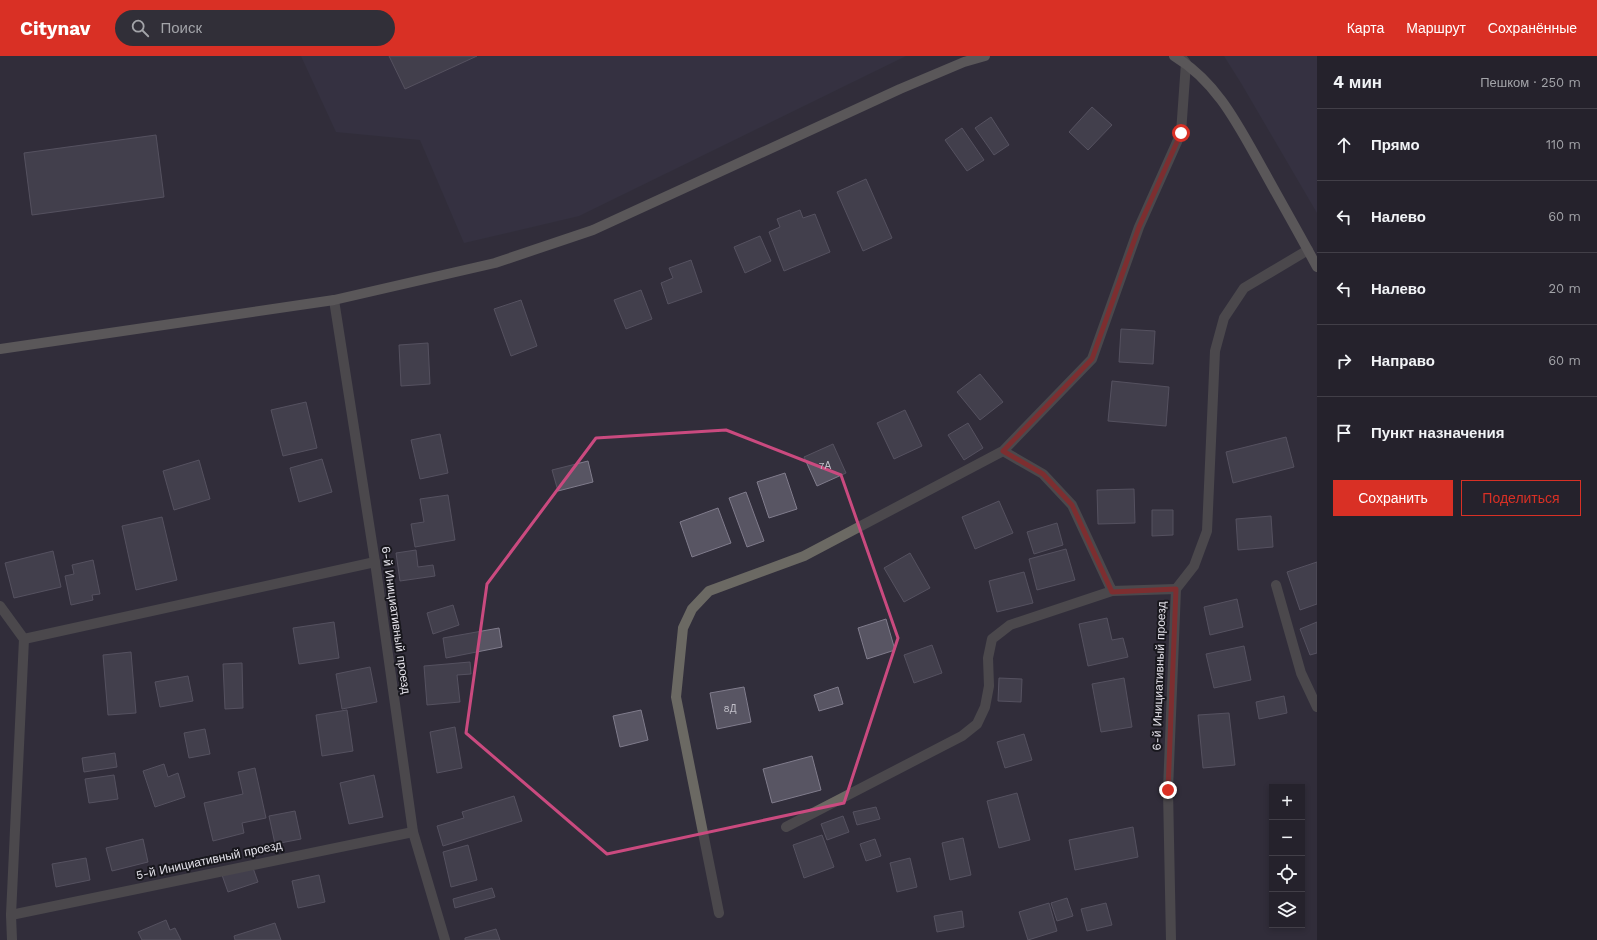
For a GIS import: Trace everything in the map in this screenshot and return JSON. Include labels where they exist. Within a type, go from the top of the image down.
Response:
[{"type":"street","points":[[0,349],[334,300],[495,263],[593,230],[900,89],[964,62],[985,56]]},
{"type":"street","points":[[1174,56],[1183,60],[1209,84],[1231,113],[1317,267]]},
{"type":"street","points":[[719,913],[676,697],[683,628],[692,609],[709,591],[804,556],[1003,451],[1092,359],[1139,227],[1181,133],[1183,60]]},
{"type":"street","name":"6-й Инициативный проезд","points":[[1170,940],[1168,790],[1176,589],[1194,566],[1207,531],[1215,351],[1224,318],[1244,288],[1308,250]]},
{"type":"street","name":"6-й Инициативный проезд","points":[[334,300],[375,562],[413,832],[445,940]]},
{"type":"street","points":[[1003,451],[1043,474],[1072,505],[1112,592]]},
{"type":"street","points":[[24,639],[375,562]]},
{"type":"street","points":[[1276,585],[1302,673],[1317,707]]},
{"type":"street","points":[[786,827],[962,736],[977,724],[985,707],[989,686],[988,658],[992,639],[1010,625],[1112,592],[1176,589]]},
{"type":"street","points":[[0,606],[24,639],[11,915],[12,940]]},
{"type":"street","name":"5-й Инициативный проезд","points":[[11,915],[413,832]]},
{"type":"highlighted area","points":[[726,430],[841,475],[898,638],[844,803],[607,854],[466,733],[487,584],[596,438]]},
{"type":"shaded area","points":[[301,56],[906,56],[579,216],[464,243],[420,140],[336,132]]},
{"type":"shaded area","points":[[1224,56],[1317,56],[1317,213],[1241,83]]},
{"type":"building","points":[[389,56],[477,56],[405,89]]},
{"type":"building","points":[[1092,107],[1112,125],[1088,150],[1069,132]]},
{"type":"building","points":[[991,117],[1009,145],[994,155],[975,128]]},
{"type":"building","points":[[962,128],[984,160],[967,171],[945,140]]},
{"type":"building","points":[[156,135],[164,197],[32,215],[24,153]]},
{"type":"building","points":[[866,179],[892,238],[863,251],[837,192]]},
{"type":"building","points":[[800,210],[803,218],[815,214],[830,252],[784,271],[769,232],[780,227],[777,219]]},
{"type":"building","points":[[760,236],[771,261],[745,273],[734,247]]},
{"type":"building","points":[[691,260],[702,292],[668,304],[661,283],[673,278],[669,268]]},
{"type":"building","points":[[641,290],[652,319],[626,329],[614,300]]},
{"type":"building","points":[[521,300],[537,346],[511,356],[494,309]]},
{"type":"building","points":[[1121,329],[1155,331],[1153,364],[1119,362]]},
{"type":"building","points":[[428,343],[430,384],[401,386],[399,345]]},
{"type":"building","points":[[980,374],[1003,402],[980,420],[957,392]]},
{"type":"building","points":[[1112,381],[1169,387],[1166,426],[1108,421]]},
{"type":"building","points":[[306,402],[317,448],[283,456],[271,410]]},
{"type":"building","points":[[905,410],[922,446],[894,459],[877,423]]},
{"type":"building","points":[[968,423],[983,448],[964,460],[948,435]]},
{"type":"building","points":[[440,434],[448,473],[420,479],[411,440]]},
{"type":"building","points":[[1286,437],[1294,467],[1233,483],[1226,452]]},
{"type":"building","points":[[833,444],[846,473],[817,486],[804,457]]},
{"type":"building","points":[[322,459],[332,492],[299,502],[290,468]]},
{"type":"building","points":[[199,460],[210,499],[174,510],[163,471]]},
{"type":"building","points":[[588,461],[593,482],[558,491],[552,470]]},
{"type":"building","points":[[785,473],[797,509],[769,518],[757,482]]},
{"type":"building","points":[[1134,489],[1135,523],[1098,524],[1097,490]]},
{"type":"building","points":[[746,492],[764,541],[747,547],[729,498]]},
{"type":"building","points":[[448,495],[455,540],[415,547],[411,524],[424,522],[420,499]]},
{"type":"building","points":[[999,501],[1013,533],[975,549],[962,517]]},
{"type":"building","points":[[718,508],[731,543],[692,557],[680,522]]},
{"type":"building","points":[[1152,510],[1173,510],[1173,535],[1152,536]]},
{"type":"building","points":[[1271,516],[1273,547],[1238,550],[1236,519]]},
{"type":"building","points":[[162,517],[177,580],[136,590],[122,526]]},
{"type":"building","points":[[1057,523],[1063,545],[1034,554],[1027,532]]},
{"type":"building","points":[[1066,549],[1075,580],[1037,590],[1029,559]]},
{"type":"building","points":[[416,550],[418,567],[433,565],[435,576],[400,581],[396,553]]},
{"type":"building","points":[[53,551],[61,587],[14,598],[5,563]]},
{"type":"building","points":[[910,553],[930,588],[904,602],[884,568]]},
{"type":"building","points":[[93,560],[100,594],[92,595],[93,600],[71,605],[65,576],[74,574],[72,565]]},
{"type":"building","points":[[1317,562],[1317,604],[1300,610],[1287,572]]},
{"type":"building","points":[[1024,572],[1033,603],[997,612],[989,581]]},
{"type":"building","points":[[1237,599],[1243,627],[1210,635],[1204,607]]},
{"type":"building","points":[[453,605],[459,625],[433,634],[427,613]]},
{"type":"building","points":[[1107,618],[1112,640],[1123,638],[1128,657],[1088,666],[1079,624]]},
{"type":"building","points":[[886,619],[895,650],[867,659],[858,628]]},
{"type":"building","points":[[334,622],[339,658],[299,664],[293,628]]},
{"type":"building","points":[[1317,622],[1317,653],[1310,655],[1300,629]]},
{"type":"building","points":[[499,628],[502,647],[446,658],[443,638]]},
{"type":"building","points":[[932,645],[942,673],[914,683],[904,655]]},
{"type":"building","points":[[1244,646],[1251,680],[1214,688],[1206,654]]},
{"type":"building","points":[[131,652],[136,713],[108,715],[103,655]]},
{"type":"building","points":[[470,662],[471,674],[457,675],[460,702],[427,705],[424,666]]},
{"type":"building","points":[[242,663],[243,708],[225,709],[223,664]]},
{"type":"building","points":[[370,667],[377,702],[342,709],[336,674]]},
{"type":"building","points":[[188,676],[193,701],[160,707],[155,682]]},
{"type":"building","points":[[999,678],[1022,679],[1021,702],[998,701]]},
{"type":"building","points":[[1124,678],[1132,727],[1101,732],[1092,684]]},
{"type":"building","points":[[744,687],[751,722],[717,729],[710,693]]},
{"type":"building","points":[[838,687],[843,704],[819,711],[814,695]]},
{"type":"building","points":[[1284,696],[1287,713],[1259,719],[1256,702]]},
{"type":"building","points":[[347,710],[353,751],[322,756],[316,715]]},
{"type":"building","points":[[641,710],[648,740],[620,747],[613,716]]},
{"type":"building","points":[[1229,713],[1235,765],[1203,768],[1198,715]]},
{"type":"building","points":[[455,727],[462,768],[437,773],[430,732]]},
{"type":"building","points":[[205,729],[210,754],[189,758],[184,733]]},
{"type":"building","points":[[1024,734],[1032,760],[1005,768],[997,742]]},
{"type":"building","points":[[115,753],[117,767],[84,772],[82,758]]},
{"type":"building","points":[[812,756],[821,790],[772,803],[763,769]]},
{"type":"building","points":[[164,764],[168,777],[178,773],[185,797],[155,807],[143,771]]},
{"type":"building","points":[[255,768],[266,818],[242,823],[244,833],[213,841],[204,803],[243,794],[238,772]]},
{"type":"building","points":[[114,775],[118,799],[89,803],[85,779]]},
{"type":"building","points":[[374,775],[383,817],[349,824],[340,783]]},
{"type":"building","points":[[1017,793],[1030,840],[999,848],[987,801]]},
{"type":"building","points":[[514,796],[522,821],[443,846],[437,826],[464,818],[462,812]]},
{"type":"building","points":[[876,807],[880,819],[857,825],[853,812]]},
{"type":"building","points":[[295,811],[301,839],[275,844],[269,816]]},
{"type":"building","points":[[843,816],[849,832],[827,840],[821,824]]},
{"type":"building","points":[[1133,827],[1138,857],[1075,870],[1069,840]]},
{"type":"building","points":[[822,835],[834,867],[804,878],[793,845]]},
{"type":"building","points":[[963,838],[971,875],[950,880],[942,843]]},
{"type":"building","points":[[143,839],[148,862],[112,871],[106,848]]},
{"type":"building","points":[[875,839],[881,856],[866,861],[860,844]]},
{"type":"building","points":[[468,845],[477,880],[451,887],[443,852]]},
{"type":"building","points":[[86,858],[90,880],[56,887],[52,864]]},
{"type":"building","points":[[910,858],[917,887],[897,892],[890,863]]},
{"type":"building","points":[[252,865],[258,882],[228,892],[222,875]]},
{"type":"building","points":[[319,875],[325,902],[298,908],[292,881]]},
{"type":"building","points":[[492,888],[495,897],[455,908],[453,899]]},
{"type":"building","points":[[1067,898],[1073,916],[1057,921],[1051,903]]},
{"type":"building","points":[[1049,903],[1057,931],[1028,940],[1019,912]]},
{"type":"building","points":[[1106,903],[1112,925],[1087,931],[1081,909]]},
{"type":"building","points":[[962,911],[964,927],[937,932],[934,916]]},
{"type":"building","points":[[166,920],[170,930],[175,928],[181,940],[142,940],[138,932]]},
{"type":"building","points":[[275,923],[281,940],[235,940],[234,936]]},
{"type":"building","points":[[496,929],[500,940],[465,940],[465,938]]},
{"type":"route","points":[[1168,790],[1176,589],[1112,592],[1072,505],[1043,474],[1003,451],[1092,359],[1139,227],[1181,133]]}]
